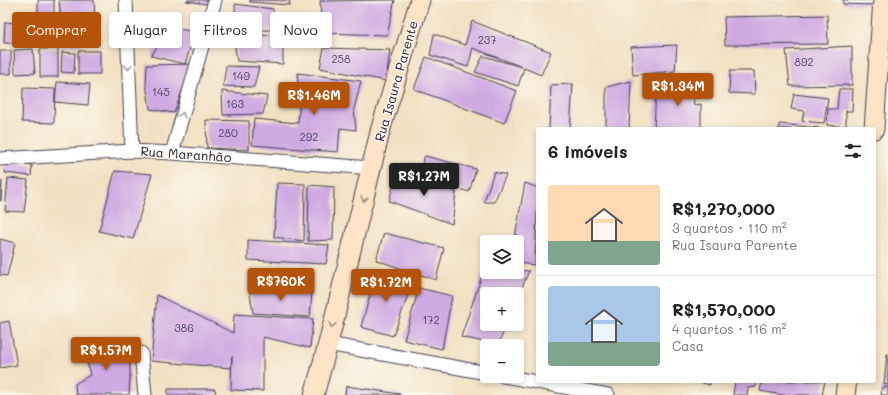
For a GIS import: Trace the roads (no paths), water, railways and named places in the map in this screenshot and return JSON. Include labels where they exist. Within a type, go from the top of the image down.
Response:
[{"type":"street","points":[[126,0],[132,151]]},
{"type":"street","points":[[172,153],[215,0]]},
{"type":"street","name":"Rua Isaura Parente","points":[[314,395],[381,128],[420,0]]},
{"type":"street","points":[[874,127],[883,75],[883,0]]},
{"type":"street","name":"Rua Maranhão","points":[[0,159],[132,151],[372,168]]},
{"type":"street","points":[[328,344],[480,372]]},
{"type":"street","points":[[141,353],[145,395]]},
{"type":"street","points":[[524,380],[536,382]]},
{"type":"street","points":[[542,383],[608,395]]},
{"type":"street","points":[[845,395],[846,383]]}]
